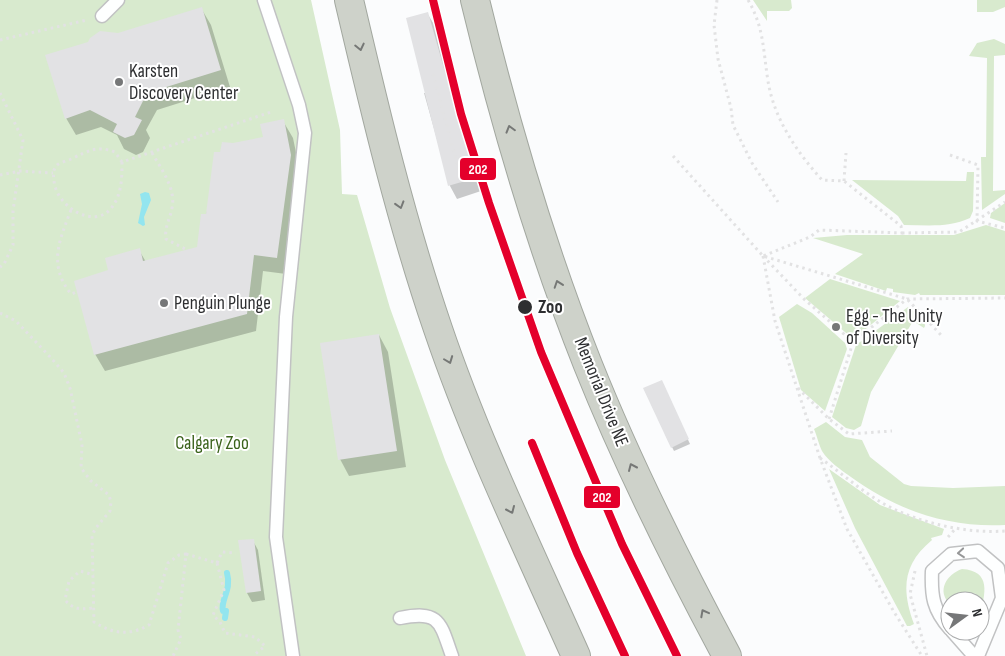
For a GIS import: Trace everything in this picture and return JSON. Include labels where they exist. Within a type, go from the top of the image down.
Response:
[{"type":"highway","points":[[349,0],[385,155],[438,329],[485,454],[576,656]]},
{"type":"highway","name":"Memorial Drive NE","points":[[475,0],[490,60],[540,234],[588,366],[648,503],[727,656]]},
{"type":"lane","points":[[102,16],[118,0]]},
{"type":"lane","points":[[264,0],[299,104],[306,133],[286,316],[276,537],[293,656]]},
{"type":"lane","points":[[940,617],[931,590],[932,571],[951,554],[978,552],[998,568],[1002,598],[990,627]]},
{"type":"lane","points":[[400,618],[420,614],[436,620],[441,626],[452,656]]},
{"type":"lane","points":[[961,641],[974,656]]},
{"type":"lane","points":[[978,656],[984,641]]},
{"type":"path","points":[[717,0],[714,24],[718,59],[731,108],[733,125],[752,163],[778,202]]},
{"type":"path","points":[[748,0],[758,16],[761,28],[768,82],[773,103],[788,135],[805,161],[822,180],[844,181],[901,226],[902,233]]},
{"type":"path","points":[[0,40],[102,16]]},
{"type":"path","points":[[433,74],[462,182]]},
{"type":"path","points":[[0,92],[23,140],[14,211],[13,245],[4,264],[0,268]]},
{"type":"path","points":[[122,162],[271,112]]},
{"type":"path","points":[[93,148],[115,152],[122,162],[122,180],[111,209],[100,215],[84,216],[71,210],[62,202],[54,188],[53,173],[57,166],[93,148]]},
{"type":"path","points":[[152,153],[172,192],[173,206],[164,232],[166,239],[187,250]]},
{"type":"path","points":[[844,181],[846,154]]},
{"type":"path","points":[[950,154],[978,165],[978,221]]},
{"type":"path","points":[[672,156],[804,300],[853,342]]},
{"type":"path","points":[[0,175],[20,170],[53,173]]},
{"type":"path","points":[[763,256],[810,238],[819,230],[902,233],[959,232],[1005,202]]},
{"type":"path","points":[[71,210],[59,239],[56,263],[62,283],[71,294],[78,292]]},
{"type":"path","points":[[978,221],[1005,228]]},
{"type":"path","points":[[763,256],[907,299],[1005,298]]},
{"type":"path","points":[[763,256],[775,321],[820,458],[847,529],[894,612],[922,656]]},
{"type":"path","points":[[907,299],[942,335]]},
{"type":"path","points":[[829,420],[853,342],[907,299]]},
{"type":"path","points":[[0,313],[16,321],[64,373],[75,406],[82,445],[81,468],[91,481],[110,495],[110,511],[95,529],[92,536],[94,575],[92,608],[94,622],[106,630],[120,634],[140,630],[149,625],[168,563],[179,555],[186,554],[217,562]]},
{"type":"path","points":[[797,387],[829,420],[849,434],[892,431]]},
{"type":"path","points":[[820,458],[880,502],[911,515],[956,528],[988,532],[1005,531]]},
{"type":"path","points":[[236,553],[222,552],[217,562],[224,590],[213,614],[220,622],[225,633],[255,637],[265,646],[253,656]]},
{"type":"path","points":[[173,656],[181,639],[178,630],[186,554]]},
{"type":"path","points":[[92,608],[81,610],[71,606],[64,600],[69,581],[80,571],[94,575]]},
{"type":"green space","name":"Calgary Zoo","points":[[0,0],[311,0],[340,130],[342,194],[357,195],[390,308],[445,460],[526,656],[0,656]]},
{"type":"green space","points":[[753,0],[791,0],[792,8],[789,11],[767,11],[767,21]]},
{"type":"green space","points":[[977,0],[1005,0],[1005,7],[993,12],[977,12]]},
{"type":"green space","points":[[994,39],[1005,44],[1005,55],[994,56],[993,191],[1005,190],[1005,194],[982,210],[981,157],[986,157],[987,58],[969,56],[977,43]]},
{"type":"green space","points":[[967,172],[974,172],[973,211],[970,218],[938,225],[904,225],[898,216],[852,180],[966,181]]},
{"type":"green space","points":[[1005,203],[1005,223],[990,218],[991,213]]},
{"type":"green space","points":[[986,225],[1005,231],[1005,295],[920,295],[919,293],[915,295],[893,292],[893,289],[887,288],[886,291],[835,274],[863,254],[813,238],[847,235],[954,235]]},
{"type":"green space","points":[[830,279],[900,301],[856,337],[852,338],[805,298]]},
{"type":"green space","points":[[797,304],[812,313],[845,343],[847,349],[825,411],[801,390],[779,317]]},
{"type":"green space","points":[[908,307],[924,319],[924,328],[913,321],[871,392],[861,426],[854,430],[846,428],[832,417],[856,345]]},
{"type":"green space","points":[[826,422],[845,437],[862,440],[870,457],[904,484],[953,488],[1005,486],[1005,525],[984,525],[943,520],[904,507],[868,489],[835,465],[822,451],[814,429]]},
{"type":"green space","points":[[829,469],[880,505],[944,529],[942,535],[931,538],[932,540],[922,549],[910,568],[906,588],[914,624],[907,626],[855,528]]},
{"type":"green space","points":[[962,569],[978,574],[982,579],[984,591],[944,591],[948,579]]},
{"type":"water","points":[[149,193],[151,200],[144,217],[145,225],[143,226],[138,223],[142,204],[140,194]]},
{"type":"building","name":"Karsten Discovery Center","points":[[202,7],[221,70],[147,93],[135,117],[142,120],[134,135],[125,138],[113,132],[117,124],[90,110],[65,119],[45,55],[88,42],[90,38],[100,31],[118,33]]},
{"type":"building","points":[[428,12],[475,178],[448,186],[406,18]]},
{"type":"building","points":[[284,119],[291,155],[277,258],[254,255],[247,314],[94,355],[74,281],[108,270],[105,258],[140,248],[143,261],[197,247],[201,214],[206,214],[214,152],[220,152],[222,142],[233,143],[263,137],[260,124]]},
{"type":"building","points":[[379,334],[397,451],[338,460],[320,343]]},
{"type":"building","points":[[662,380],[689,439],[671,448],[643,388]]},
{"type":"building","points":[[254,539],[261,591],[246,593],[238,540]]},
{"type":"waterway","points":[[225,618],[226,611],[223,611],[223,603],[228,585],[227,573]]},
{"type":"transit line","name":"202","points":[[433,0],[461,114],[489,203],[541,352],[622,544],[677,656]]},
{"type":"transit line","name":"202","points":[[532,443],[577,553],[625,656]]},
{"type":"place","name":"Karsten Discovery Center","points":[[119,82]]},
{"type":"place","name":"Penguin Plunge","points":[[164,303]]},
{"type":"place","name":"Zoo","points":[[525,307]]},
{"type":"place","name":"Egg - The Unity of Diversity","points":[[836,327]]}]
